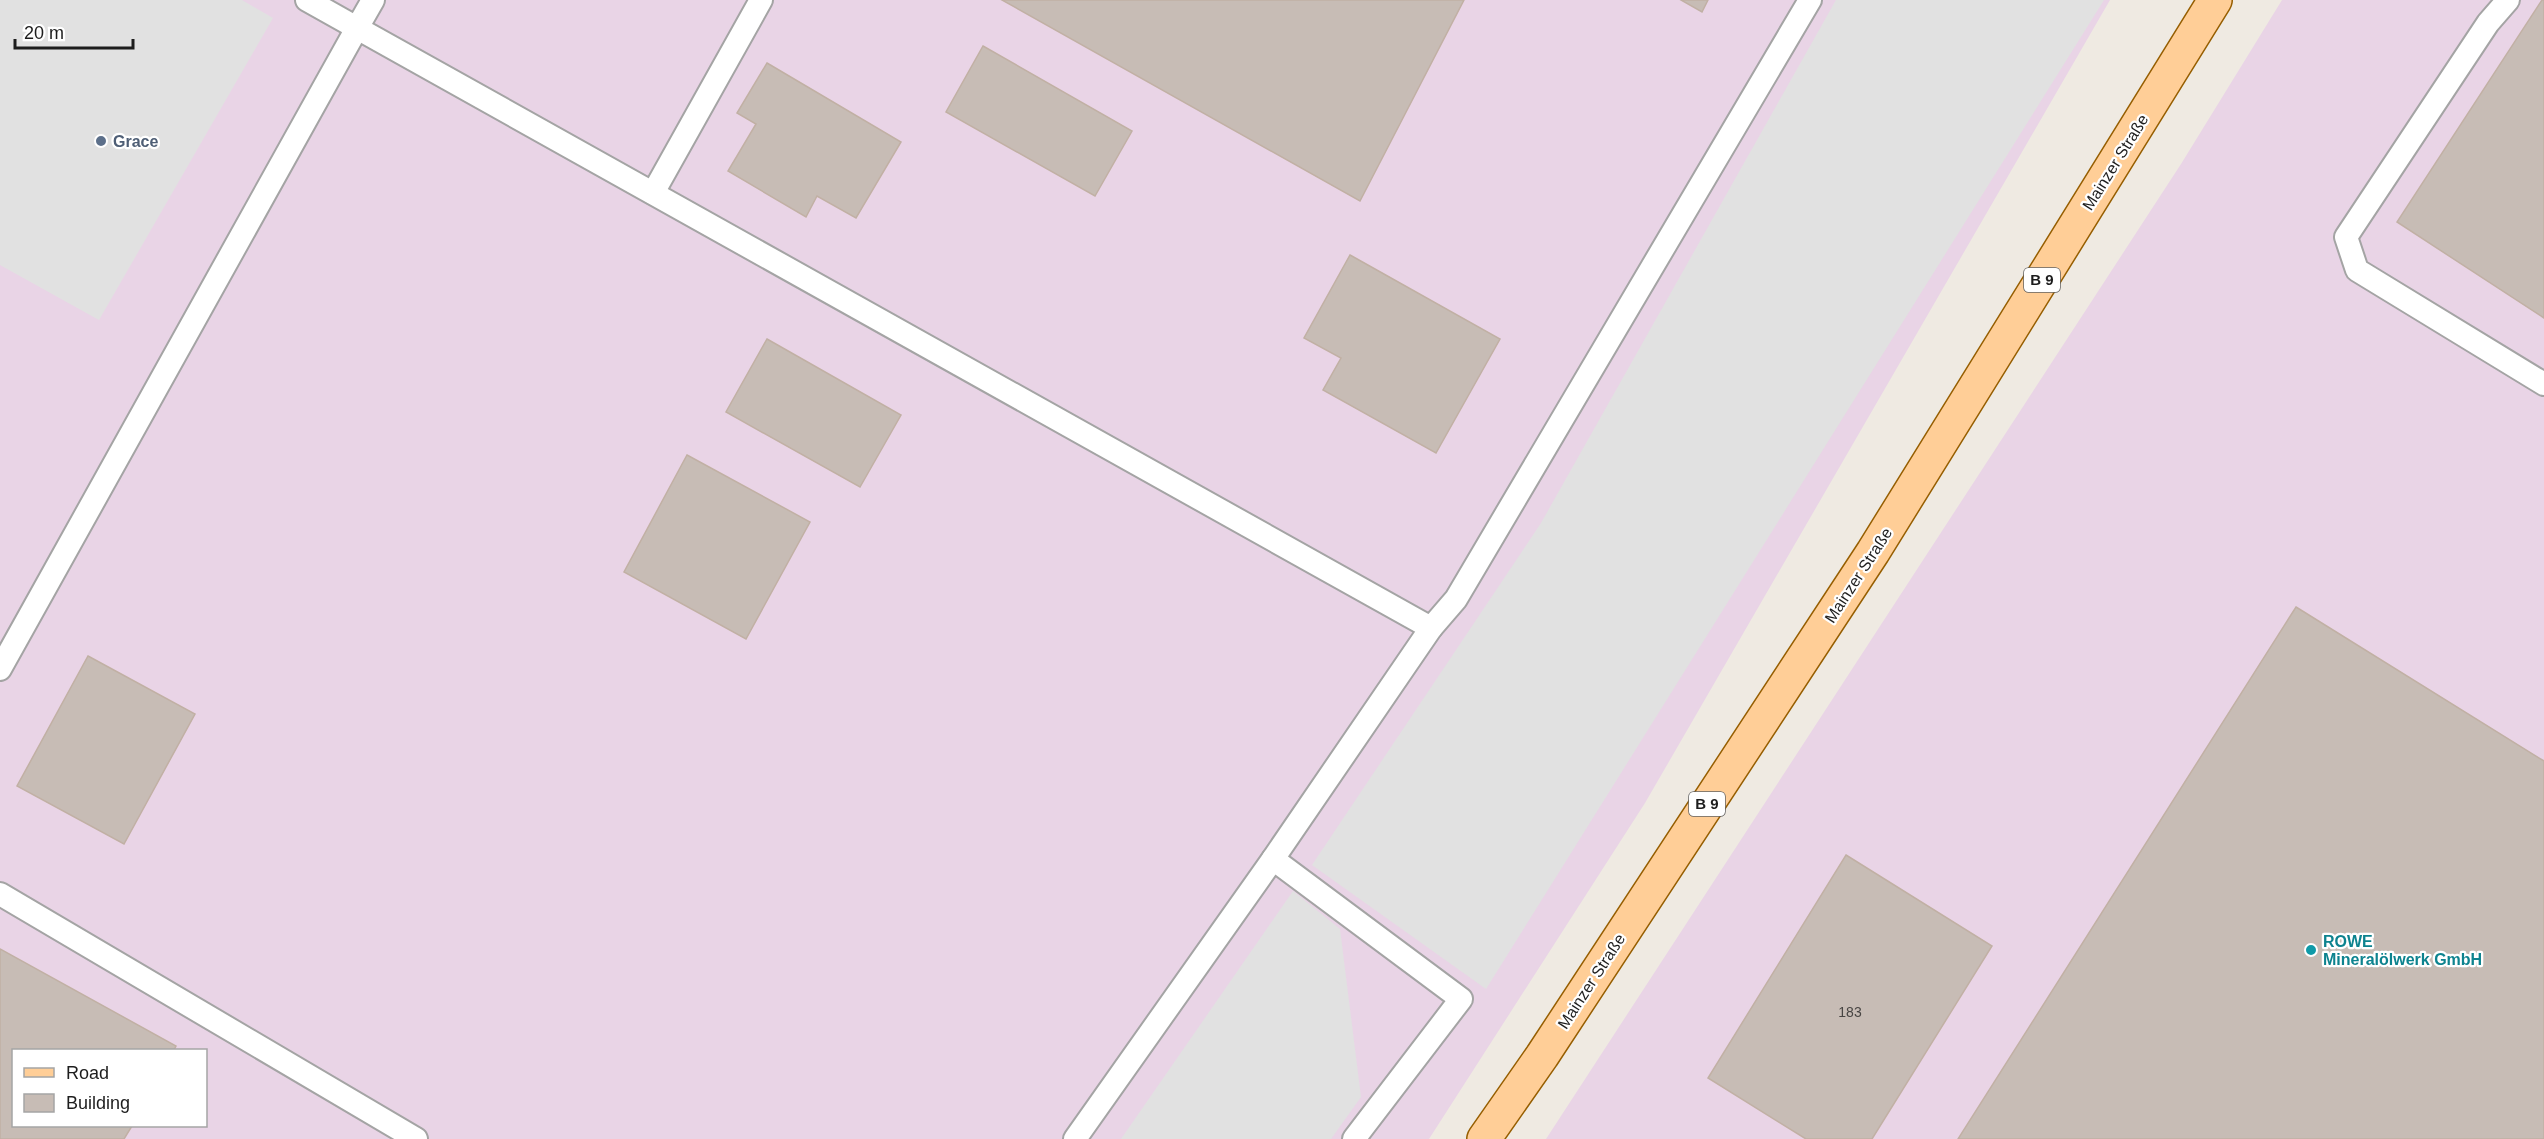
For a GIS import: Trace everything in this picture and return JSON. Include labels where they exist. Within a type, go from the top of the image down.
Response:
[{"type":"main road","name":"Mainzer Straße","points":[[1484,1139],[1542,1056],[1873,552],[2215,0]]},
{"type":"lane","points":[[307,0],[1431,628]]},
{"type":"lane","points":[[0,669],[372,0]]},
{"type":"lane","points":[[653,193],[761,0]]},
{"type":"lane","points":[[1076,1139],[1273,859],[1431,628],[1456,599],[1810,0]]},
{"type":"lane","points":[[2508,0],[2488,23],[2346,237],[2357,270],[2544,384]]},
{"type":"lane","points":[[1273,859],[1461,999],[1354,1139]]},
{"type":"lane","points":[[0,894],[416,1139]]},
{"type":"shaded area","points":[[0,0],[2110,0],[1645,803],[1429,1139],[0,1139]]},
{"type":"shaded area","name":"Grace","points":[[0,0],[242,0],[273,18],[99,320],[0,265]]},
{"type":"shaded area","points":[[1836,0],[2104,0],[1486,989],[1312,865],[1541,523]]},
{"type":"shaded area","points":[[2282,0],[2544,0],[2544,1139],[1546,1139],[2181,164]]},
{"type":"shaded area","points":[[1293,891],[1340,929],[1361,1097],[1331,1139],[1121,1139]]},
{"type":"building","points":[[1002,0],[1464,0],[1360,201]]},
{"type":"building","points":[[1681,0],[1708,0],[1702,12]]},
{"type":"building","points":[[2544,0],[2544,318],[2397,222]]},
{"type":"building","points":[[983,46],[1132,131],[1095,196],[946,112]]},
{"type":"building","points":[[767,63],[901,142],[856,218],[817,196],[806,217],[728,171],[756,124],[737,113]]},
{"type":"building","points":[[1350,255],[1500,339],[1436,453],[1323,390],[1341,358],[1304,338]]},
{"type":"building","points":[[767,339],[901,415],[860,487],[726,412]]},
{"type":"building","points":[[687,455],[810,522],[746,639],[624,572]]},
{"type":"building","name":"ROWE Mineralölwerk GmbH","points":[[2296,607],[2544,761],[2544,1139],[1958,1139]]},
{"type":"building","points":[[88,656],[195,714],[124,844],[17,786]]},
{"type":"building","points":[[1846,855],[1992,946],[1872,1139],[1806,1139],[1708,1078]]},
{"type":"building","points":[[0,949],[176,1046],[174,1049],[12,1049],[12,1127],[131,1127],[124,1139],[0,1139]]},
{"type":"place","name":"Grace","points":[[101,141]]},
{"type":"place","name":"ROWE Mineralölwerk GmbH","points":[[2311,950]]}]
